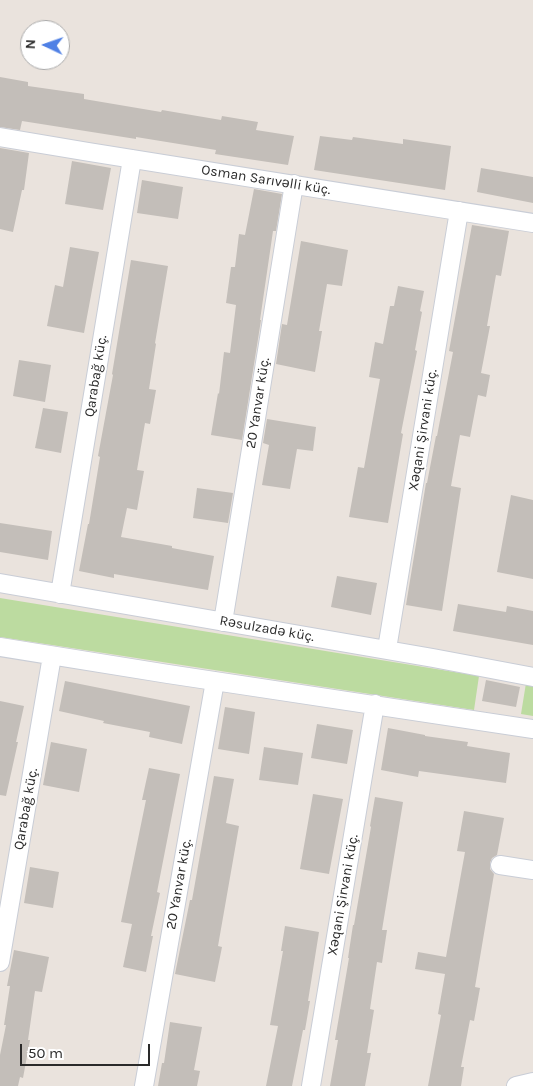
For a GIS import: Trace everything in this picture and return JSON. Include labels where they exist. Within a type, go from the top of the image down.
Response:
[{"type":"street","name":"Osman Sarıvəlli küç.","points":[[0,137],[533,222]]},
{"type":"street","name":"Qarabağ küç.","points":[[60,594],[132,159]]},
{"type":"street","name":"20 Yanvar küç.","points":[[223,622],[294,184]]},
{"type":"street","name":"Xəqani Şirvani küç.","points":[[387,650],[459,211]]},
{"type":"street","name":"Rəsulzadə küç.","points":[[0,583],[533,677]]},
{"type":"street","points":[[0,647],[533,729]]},
{"type":"street","name":"Qarabağ küç.","points":[[0,962],[52,656]]},
{"type":"street","name":"20 Yanvar küç.","points":[[144,1086],[215,681]]},
{"type":"street","name":"Xəqani Şirvani küç.","points":[[311,1086],[375,704]]},
{"type":"street","points":[[500,865],[533,870]]},
{"type":"street","points":[[516,1086],[533,1082]]},
{"type":"green space","points":[[0,598],[479,676],[474,710],[0,637]]},
{"type":"green space","points":[[526,683],[533,685],[533,716],[521,714]]},
{"type":"building","points":[[0,77],[28,82],[28,86],[84,94],[84,99],[221,120],[222,116],[258,122],[256,130],[294,136],[288,165],[215,154],[216,150],[22,121],[20,130],[0,127]]},
{"type":"building","points":[[320,136],[352,140],[353,137],[403,144],[403,139],[451,146],[445,190],[314,170]]},
{"type":"building","points":[[0,148],[29,153],[24,190],[22,190],[13,232],[0,229]]},
{"type":"building","points":[[72,161],[111,168],[103,210],[65,204]]},
{"type":"building","points":[[481,168],[533,177],[533,203],[477,192]]},
{"type":"building","points":[[142,180],[183,187],[178,219],[137,213]]},
{"type":"building","points":[[254,189],[282,194],[276,231],[273,231],[242,440],[211,435],[219,394],[224,352],[230,353],[236,305],[226,303],[231,267],[235,267],[239,234],[245,235]]},
{"type":"building","points":[[472,225],[509,231],[501,276],[496,275],[487,326],[490,326],[481,373],[490,375],[486,397],[478,395],[470,437],[460,435],[451,486],[461,488],[442,611],[406,605],[426,483],[453,352],[449,351]]},
{"type":"building","points":[[301,241],[348,250],[342,286],[327,284],[319,331],[322,331],[315,372],[276,364],[282,324],[287,325]]},
{"type":"building","points":[[70,247],[99,252],[84,333],[47,326],[55,285],[63,287]]},
{"type":"building","points":[[131,260],[168,266],[149,389],[156,390],[150,424],[145,423],[137,470],[144,471],[137,510],[127,508],[121,537],[214,556],[208,590],[114,574],[114,578],[79,571],[89,524],[100,457],[98,456]]},
{"type":"building","points":[[398,286],[424,291],[415,350],[417,351],[401,433],[403,434],[388,523],[349,517],[358,467],[364,468],[380,379],[369,377],[375,342],[383,344],[390,306],[394,306]]},
{"type":"building","points":[[19,360],[51,365],[45,402],[13,396]]},
{"type":"building","points":[[43,408],[68,412],[61,453],[35,448]]},
{"type":"building","points":[[267,419],[316,427],[313,451],[297,449],[290,489],[262,485],[269,445],[263,443]]},
{"type":"building","points":[[197,488],[233,493],[228,523],[193,518]]},
{"type":"building","points":[[511,495],[533,500],[533,579],[497,572]]},
{"type":"building","points":[[0,523],[52,531],[48,560],[0,552]]},
{"type":"building","points":[[337,576],[377,583],[371,615],[331,607]]},
{"type":"building","points":[[458,604],[506,612],[507,606],[533,611],[533,645],[453,631]]},
{"type":"building","points":[[486,680],[520,687],[516,707],[482,701]]},
{"type":"building","points":[[65,681],[190,706],[182,744],[149,737],[150,732],[103,723],[104,721],[59,711]]},
{"type":"building","points":[[0,701],[24,706],[6,796],[0,795]]},
{"type":"building","points":[[225,707],[255,712],[249,754],[218,749]]},
{"type":"building","points":[[317,724],[353,730],[347,764],[311,758]]},
{"type":"building","points":[[388,728],[425,736],[468,742],[467,746],[510,753],[506,783],[419,771],[418,777],[381,770]]},
{"type":"building","points":[[51,742],[87,749],[79,792],[43,785]]},
{"type":"building","points":[[264,747],[303,753],[298,785],[259,780]]},
{"type":"building","points":[[149,768],[180,774],[157,892],[160,893],[146,972],[123,967],[132,924],[121,922],[146,800],[142,800]]},
{"type":"building","points":[[214,776],[234,779],[226,823],[239,826],[218,946],[222,947],[215,982],[175,974],[190,900],[192,900]]},
{"type":"building","points":[[313,794],[343,799],[329,874],[300,869]]},
{"type":"building","points":[[375,797],[403,802],[382,930],[387,930],[382,963],[377,962],[370,1009],[374,1010],[367,1053],[371,1053],[365,1086],[330,1086],[338,1040],[335,1040]]},
{"type":"building","points":[[464,811],[504,818],[497,855],[492,858],[490,863],[490,869],[494,874],[475,987],[480,988],[474,1021],[470,1020],[461,1067],[464,1067],[461,1086],[428,1086],[441,1015],[438,1014],[445,974],[415,969],[418,952],[446,957],[465,852],[457,851]]},
{"type":"building","points":[[30,867],[59,872],[53,908],[24,903]]},
{"type":"building","points":[[285,926],[319,932],[305,1030],[303,1030],[292,1086],[266,1086],[278,1026],[270,1025],[283,951],[281,951]]},
{"type":"building","points":[[14,950],[49,957],[42,992],[35,991],[28,1040],[30,1040],[23,1078],[20,1077],[18,1086],[0,1086],[0,1055],[6,1025],[4,1025],[10,986],[7,986]]},
{"type":"building","points":[[170,1022],[202,1027],[194,1070],[200,1071],[197,1086],[158,1086],[162,1063],[164,1063]]}]
